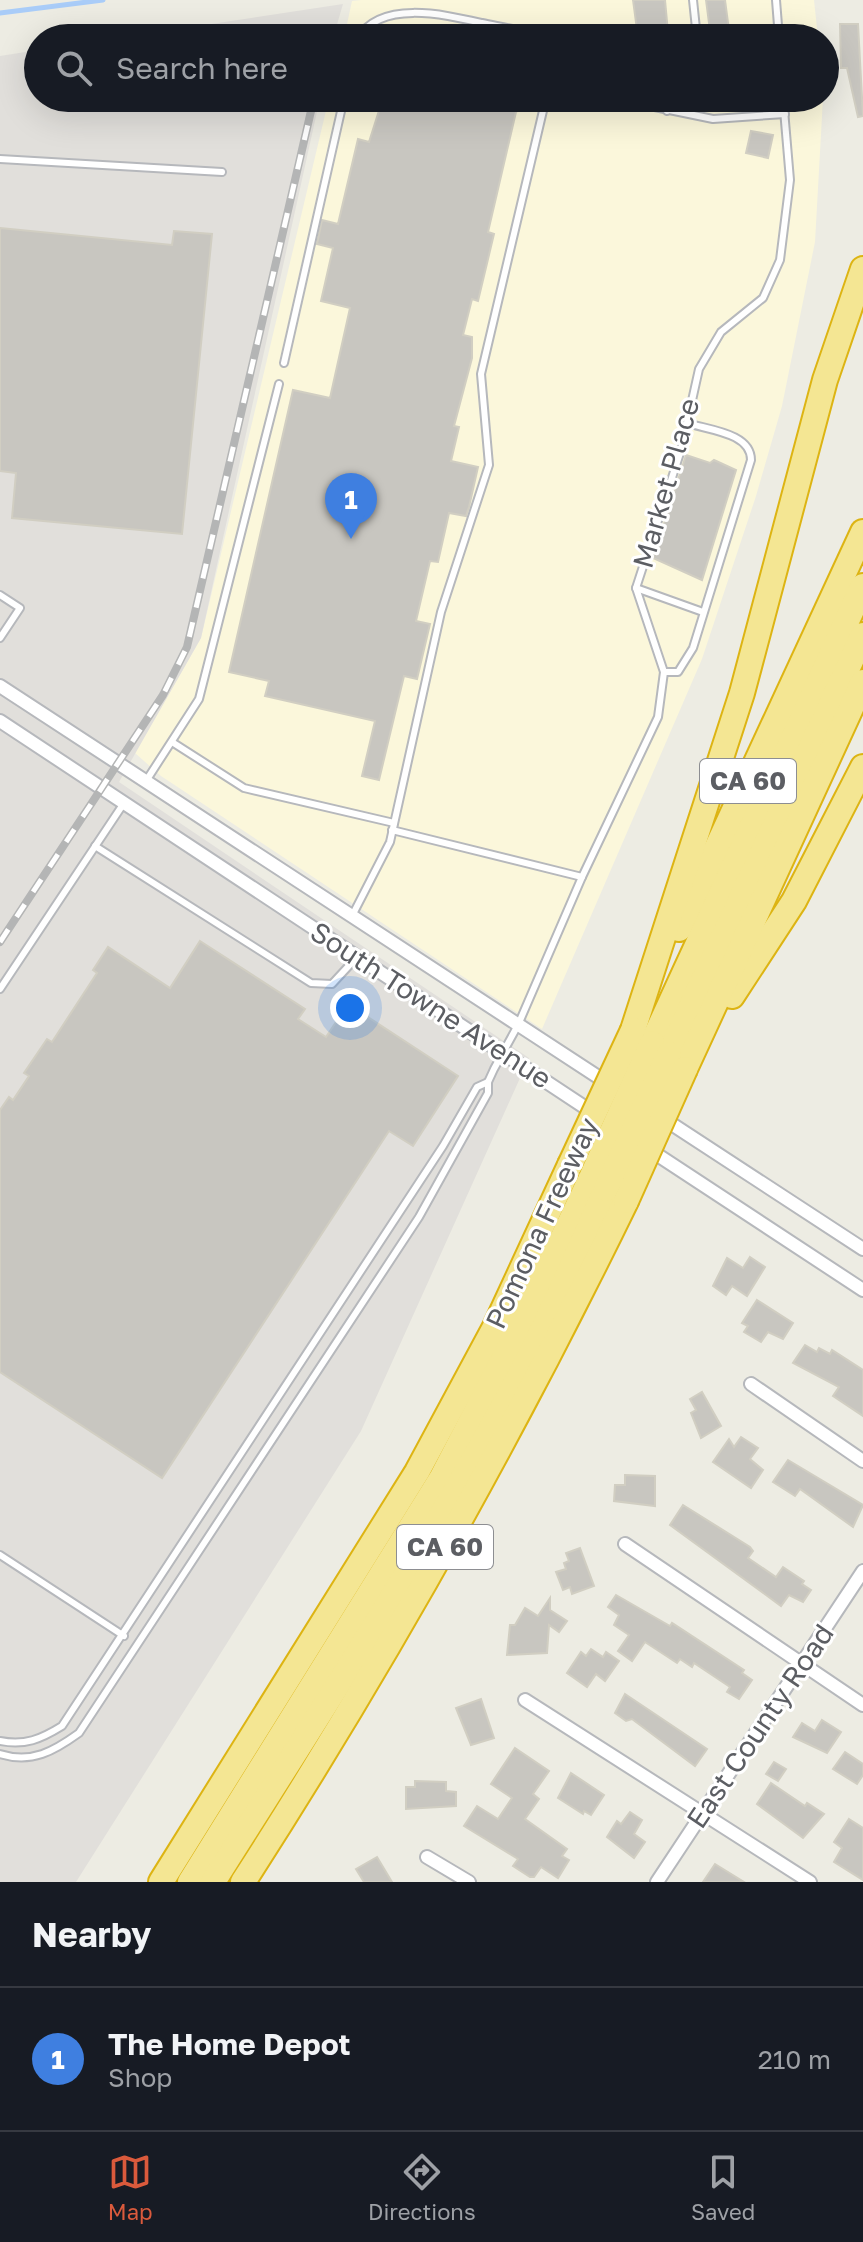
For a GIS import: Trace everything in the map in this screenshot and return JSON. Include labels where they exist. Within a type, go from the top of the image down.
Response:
[{"type":"highway","points":[[660,1049],[746,680],[825,380],[863,269]]},
{"type":"highway","name":"Pomona Freeway","points":[[161,1882],[417,1472],[495,1327],[598,1183],[660,1049],[863,532]]},
{"type":"highway","points":[[660,1049],[863,586]]},
{"type":"highway","points":[[660,1049],[863,635]]},
{"type":"highway","name":"Pomona Freeway","points":[[243,1882],[446,1546],[565,1326],[598,1183],[660,1049],[863,682]]},
{"type":"highway","points":[[660,1049],[794,901],[863,767]]},
{"type":"highway","points":[[190,1882],[442,1477],[598,1183]]},
{"type":"highway","points":[[213,1882],[381,1616],[471,1464],[551,1310],[598,1183]]},
{"type":"street","name":"South Towne Avenue","points":[[0,686],[863,1249]]},
{"type":"street","name":"South Towne Avenue","points":[[0,721],[863,1290]]},
{"type":"street","points":[[751,1384],[863,1461]]},
{"type":"street","points":[[625,1544],[863,1705]]},
{"type":"street","name":"East County Road","points":[[657,1882],[863,1571]]},
{"type":"street","points":[[525,1700],[702,1810],[810,1882]]},
{"type":"street","points":[[427,1857],[469,1882]]},
{"type":"lane","points":[[693,0],[696,24]]},
{"type":"lane","points":[[776,0],[778,24]]},
{"type":"lane","points":[[365,24],[377,15],[412,8],[479,24]]},
{"type":"lane","points":[[284,363],[341,112]]},
{"type":"lane","points":[[352,916],[390,842],[441,612],[489,465],[481,374],[543,112]]},
{"type":"lane","points":[[673,112],[713,119],[785,114]]},
{"type":"lane","name":"Market Place","points":[[488,1082],[518,1025],[582,877],[658,717],[664,672],[636,588],[681,450],[699,369],[721,332],[763,298],[780,260],[790,180],[785,114]]},
{"type":"lane","points":[[0,159],[222,172]]},
{"type":"lane","points":[[146,781],[199,699],[279,384]]},
{"type":"lane","points":[[664,672],[678,672],[693,648],[751,460],[751,449],[744,441],[687,423]]},
{"type":"lane","points":[[636,588],[703,612]]},
{"type":"lane","points":[[0,595],[20,608],[0,638]]},
{"type":"lane","points":[[172,742],[244,788],[582,877]]},
{"type":"lane","points":[[0,989],[124,803]]},
{"type":"lane","points":[[95,846],[311,983],[332,984],[357,957]]},
{"type":"lane","points":[[0,1741],[19,1744],[40,1740],[62,1726],[124,1636],[443,1146],[477,1087],[488,1082],[488,1093],[419,1217],[79,1733],[49,1755],[14,1758],[0,1754]]},
{"type":"lane","points":[[0,1555],[124,1636]]},
{"type":"shaded area","points":[[814,0],[817,24],[347,24],[352,1]]},
{"type":"shaded area","points":[[343,4],[337,24],[211,24]]},
{"type":"shaded area","points":[[24,52],[24,112],[317,112],[201,638],[119,782],[529,1058],[361,1431],[76,1882],[0,1882],[0,56]]},
{"type":"shaded area","points":[[326,112],[822,112],[815,242],[782,406],[756,496],[702,659],[542,1029],[161,776],[135,753],[201,638]]},
{"type":"building","points":[[633,0],[665,0],[667,24],[636,24]]},
{"type":"building","points":[[706,0],[725,0],[728,24],[709,24]]},
{"type":"building","points":[[840,24],[858,24],[863,116],[858,117],[847,68],[841,68]]},
{"type":"building","points":[[379,112],[516,112],[488,232],[494,234],[478,301],[472,299],[463,335],[472,337],[472,358],[454,426],[459,427],[451,461],[478,467],[466,516],[449,513],[438,562],[430,561],[416,621],[430,624],[417,679],[404,676],[379,780],[362,776],[375,721],[265,696],[269,681],[229,672],[293,390],[330,398],[350,308],[321,301],[333,248],[317,244],[322,220],[338,224],[358,139],[369,142]]},
{"type":"building","points":[[751,131],[773,135],[768,158],[746,153]]},
{"type":"building","points":[[0,228],[172,245],[174,231],[212,234],[182,534],[12,518],[16,473],[0,471]]},
{"type":"building","points":[[686,455],[710,463],[714,460],[736,470],[702,580],[653,558]]},
{"type":"building","points":[[200,941],[305,1009],[298,1019],[326,1037],[348,1004],[458,1076],[413,1146],[389,1131],[162,1478],[0,1372],[0,1110],[9,1097],[13,1100],[29,1076],[24,1073],[47,1039],[52,1042],[97,973],[93,970],[108,947],[170,988]]},
{"type":"building","points":[[750,1257],[765,1267],[747,1296],[732,1286],[726,1295],[713,1286],[727,1258],[743,1268]]},
{"type":"building","points":[[757,1300],[793,1323],[783,1339],[768,1332],[761,1342],[744,1332],[748,1326],[742,1323]]},
{"type":"building","points":[[805,1345],[817,1352],[819,1348],[830,1354],[832,1350],[863,1370],[863,1416],[833,1396],[839,1387],[793,1363]]},
{"type":"building","points":[[702,1392],[721,1426],[701,1438],[691,1413],[696,1410],[690,1399]]},
{"type":"building","points":[[741,1437],[758,1448],[750,1459],[763,1470],[751,1488],[713,1462],[729,1439],[734,1447]]},
{"type":"building","points":[[788,1460],[863,1505],[853,1527],[800,1489],[795,1496],[773,1482]]},
{"type":"building","points":[[625,1475],[655,1476],[655,1506],[614,1501],[615,1485],[625,1485]]},
{"type":"building","points":[[683,1505],[750,1547],[753,1551],[748,1558],[776,1577],[783,1567],[804,1581],[802,1584],[811,1590],[803,1602],[789,1595],[781,1606],[670,1525]]},
{"type":"building","points":[[580,1548],[594,1586],[572,1594],[570,1587],[563,1590],[556,1572],[566,1569],[564,1563],[569,1561],[566,1553]]},
{"type":"building","points":[[616,1595],[670,1626],[672,1623],[744,1670],[742,1673],[752,1680],[739,1699],[727,1692],[730,1687],[694,1663],[692,1667],[680,1659],[677,1663],[645,1642],[632,1661],[618,1651],[629,1635],[614,1625],[619,1615],[608,1607]]},
{"type":"building","points":[[550,1598],[550,1610],[567,1621],[559,1632],[549,1625],[547,1653],[507,1655],[510,1625],[515,1625],[525,1608],[538,1616]]},
{"type":"building","points":[[591,1649],[603,1657],[606,1652],[619,1661],[605,1681],[596,1674],[587,1687],[567,1673],[581,1652],[586,1656]]},
{"type":"building","points":[[625,1694],[707,1749],[695,1766],[632,1719],[626,1721],[615,1713]]},
{"type":"building","points":[[481,1699],[494,1738],[471,1745],[456,1708]]},
{"type":"building","points":[[822,1720],[841,1732],[827,1753],[793,1737],[802,1723],[815,1731]]},
{"type":"building","points":[[515,1748],[549,1771],[533,1794],[539,1799],[525,1819],[567,1849],[562,1856],[569,1860],[558,1878],[541,1867],[534,1877],[530,1877],[513,1866],[518,1859],[464,1826],[477,1806],[498,1819],[512,1798],[491,1784]]},
{"type":"building","points":[[845,1752],[863,1764],[863,1775],[857,1784],[833,1769]]},
{"type":"building","points":[[774,1762],[786,1769],[778,1781],[766,1774]]},
{"type":"building","points":[[571,1773],[604,1795],[591,1815],[584,1811],[583,1814],[558,1798]]},
{"type":"building","points":[[415,1781],[446,1782],[446,1791],[456,1792],[456,1806],[406,1809],[406,1787],[415,1787]]},
{"type":"building","points":[[771,1783],[805,1806],[807,1803],[824,1814],[803,1838],[757,1804]]},
{"type":"building","points":[[630,1812],[642,1820],[634,1834],[645,1842],[634,1858],[607,1837],[617,1821],[621,1824]]},
{"type":"building","points":[[849,1819],[863,1828],[863,1880],[834,1862],[842,1848],[834,1842]]},
{"type":"building","points":[[377,1857],[392,1882],[364,1882],[356,1869]]},
{"type":"building","points":[[715,1864],[744,1882],[703,1882]]},
{"type":"waterway","points":[[0,13],[103,0]]},
{"type":"railway","points":[[0,942],[163,695],[187,647],[311,112]]},
{"type":"place","name":"The Home Depot","points":[[351,539]]}]
